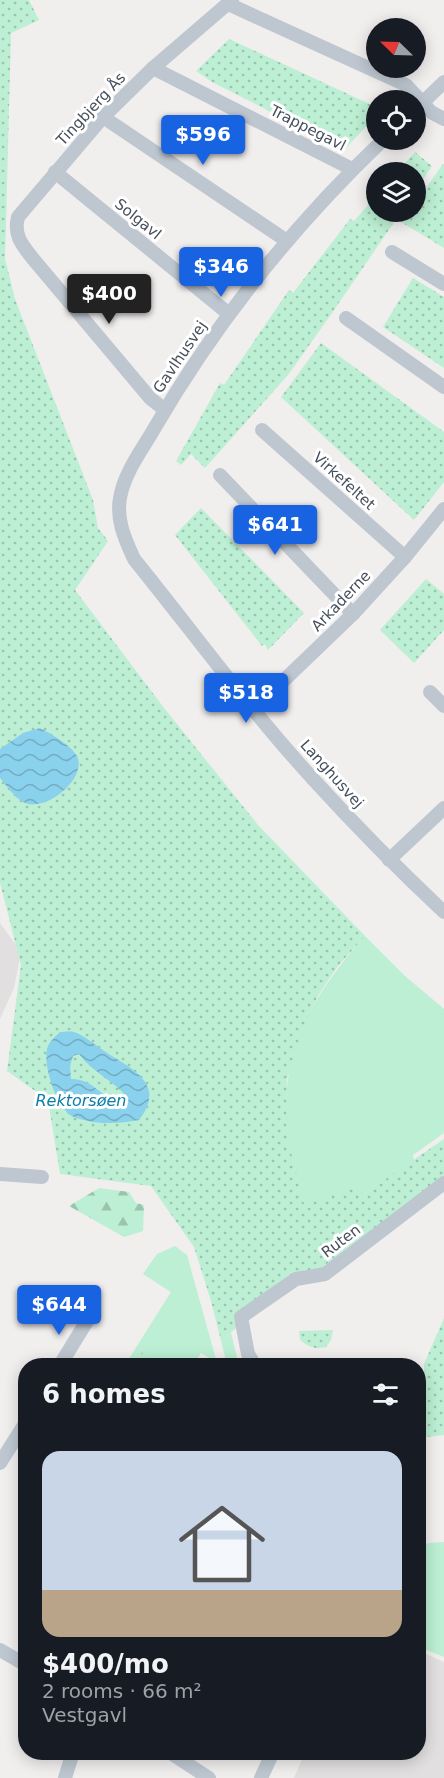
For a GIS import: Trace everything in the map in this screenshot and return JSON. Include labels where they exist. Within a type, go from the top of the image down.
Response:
[{"type":"street","name":"Tingbjerg Ås","points":[[165,410],[150,398],[34,260],[21,243],[16,226],[18,217],[102,117],[153,68],[230,2]]},
{"type":"street","points":[[230,2],[406,85],[409,90]]},
{"type":"street","name":"Trappegavl","points":[[153,68],[352,169]]},
{"type":"street","points":[[426,99],[444,81]]},
{"type":"street","points":[[426,110],[444,119]]},
{"type":"street","points":[[102,117],[287,241]]},
{"type":"street","name":"Gavlhusvej","points":[[120,498],[125,481],[165,410],[229,314],[287,241],[352,169],[372,150]]},
{"type":"street","name":"Solgavl","points":[[55,172],[229,314]]},
{"type":"street","points":[[392,252],[444,284]]},
{"type":"street","points":[[346,318],[444,387]]},
{"type":"street","name":"Virkefeltet","points":[[262,430],[405,557]]},
{"type":"street","points":[[220,475],[353,614]]},
{"type":"street","name":"Langhusvej","points":[[120,498],[119,516],[122,533],[134,559],[312,778],[389,860],[444,912]]},
{"type":"street","name":"Arkaderne","points":[[254,709],[353,614],[405,557],[444,509]]},
{"type":"street","points":[[430,692],[444,706]]},
{"type":"street","points":[[389,860],[444,808]]},
{"type":"street","points":[[0,1174],[42,1177]]},
{"type":"street","name":"Ruten","points":[[251,1358],[241,1317],[296,1279],[325,1274],[441,1190]]},
{"type":"street","points":[[64,1358],[88,1316]]},
{"type":"street","points":[[0,1463],[18,1435]]},
{"type":"street","points":[[0,1650],[18,1660]]},
{"type":"street","points":[[64,1778],[70,1760]]},
{"type":"street","points":[[181,1760],[208,1778]]},
{"type":"street","points":[[261,1778],[269,1760]]},
{"type":"shaded area","points":[[0,923],[21,952],[14,988],[0,1019]]},
{"type":"shaded area","points":[[426,1654],[444,1662],[444,1778],[294,1778],[302,1760],[426,1760]]},
{"type":"green space","points":[[0,0],[29,0],[39,20],[11,33],[5,259],[15,299],[93,500],[98,528],[108,541],[75,590],[164,708],[258,825],[365,936],[338,966],[319,994],[302,1029],[287,1080],[286,1133],[304,1204],[357,1187],[364,1194],[444,1139],[444,1193],[437,1184],[321,1268],[303,1271],[221,1341],[194,1247],[151,1186],[60,1174],[48,1100],[7,1071],[21,965],[0,883]]},
{"type":"green space","points":[[229,39],[366,102],[366,127],[345,149],[212,82],[196,71]]},
{"type":"green space","points":[[415,152],[432,166],[426,175],[426,162],[406,162]]},
{"type":"green space","points":[[444,164],[444,248],[401,222],[426,222],[426,188]]},
{"type":"green space","points":[[366,207],[366,222],[394,222],[288,375],[205,468],[191,454],[181,465],[176,461],[220,383],[224,385],[289,290],[293,293],[350,219],[354,221]]},
{"type":"green space","points":[[413,278],[444,297],[444,368],[383,327]]},
{"type":"green space","points":[[321,343],[444,432],[444,482],[414,520],[281,397]]},
{"type":"green space","points":[[201,508],[304,613],[268,650],[265,644],[262,646],[175,535]]},
{"type":"green space","points":[[426,579],[444,594],[444,630],[414,663],[380,630]]},
{"type":"green space","points":[[365,936],[405,976],[444,1009],[444,1133],[413,1155],[414,1160],[364,1194],[304,1205],[289,1151],[286,1131],[288,1081],[292,1057],[309,1014],[320,994]]},
{"type":"green space","points":[[99,1188],[129,1192],[136,1203],[144,1205],[143,1231],[124,1237],[69,1206]]},
{"type":"green space","points":[[175,1246],[187,1255],[216,1358],[209,1358],[201,1353],[198,1358],[129,1358],[171,1292],[143,1274],[157,1254]]},
{"type":"green space","points":[[444,1318],[444,1435],[426,1437],[426,1359]]},
{"type":"green space","points":[[333,1330],[331,1340],[326,1347],[312,1347],[300,1340],[299,1331]]},
{"type":"green space","points":[[231,1333],[237,1358],[225,1358],[221,1341]]},
{"type":"green space","points":[[144,1349],[158,1358],[138,1358]]},
{"type":"green space","points":[[444,1542],[444,1657],[426,1650],[426,1543]]},
{"type":"water","points":[[40,728],[70,748],[77,756],[79,765],[76,775],[62,792],[42,803],[32,804],[20,800],[0,778],[0,749],[23,733]]},
{"type":"water","name":"Rektorsøen","points":[[60,1032],[72,1032],[82,1036],[127,1065],[143,1079],[148,1088],[149,1097],[147,1108],[139,1120],[98,1123],[82,1120],[68,1113],[56,1096],[49,1074],[46,1053],[52,1040]],"holes":[[[79,1054],[96,1071],[127,1097],[113,1098],[86,1082],[71,1079],[70,1066],[73,1056]]]}]
